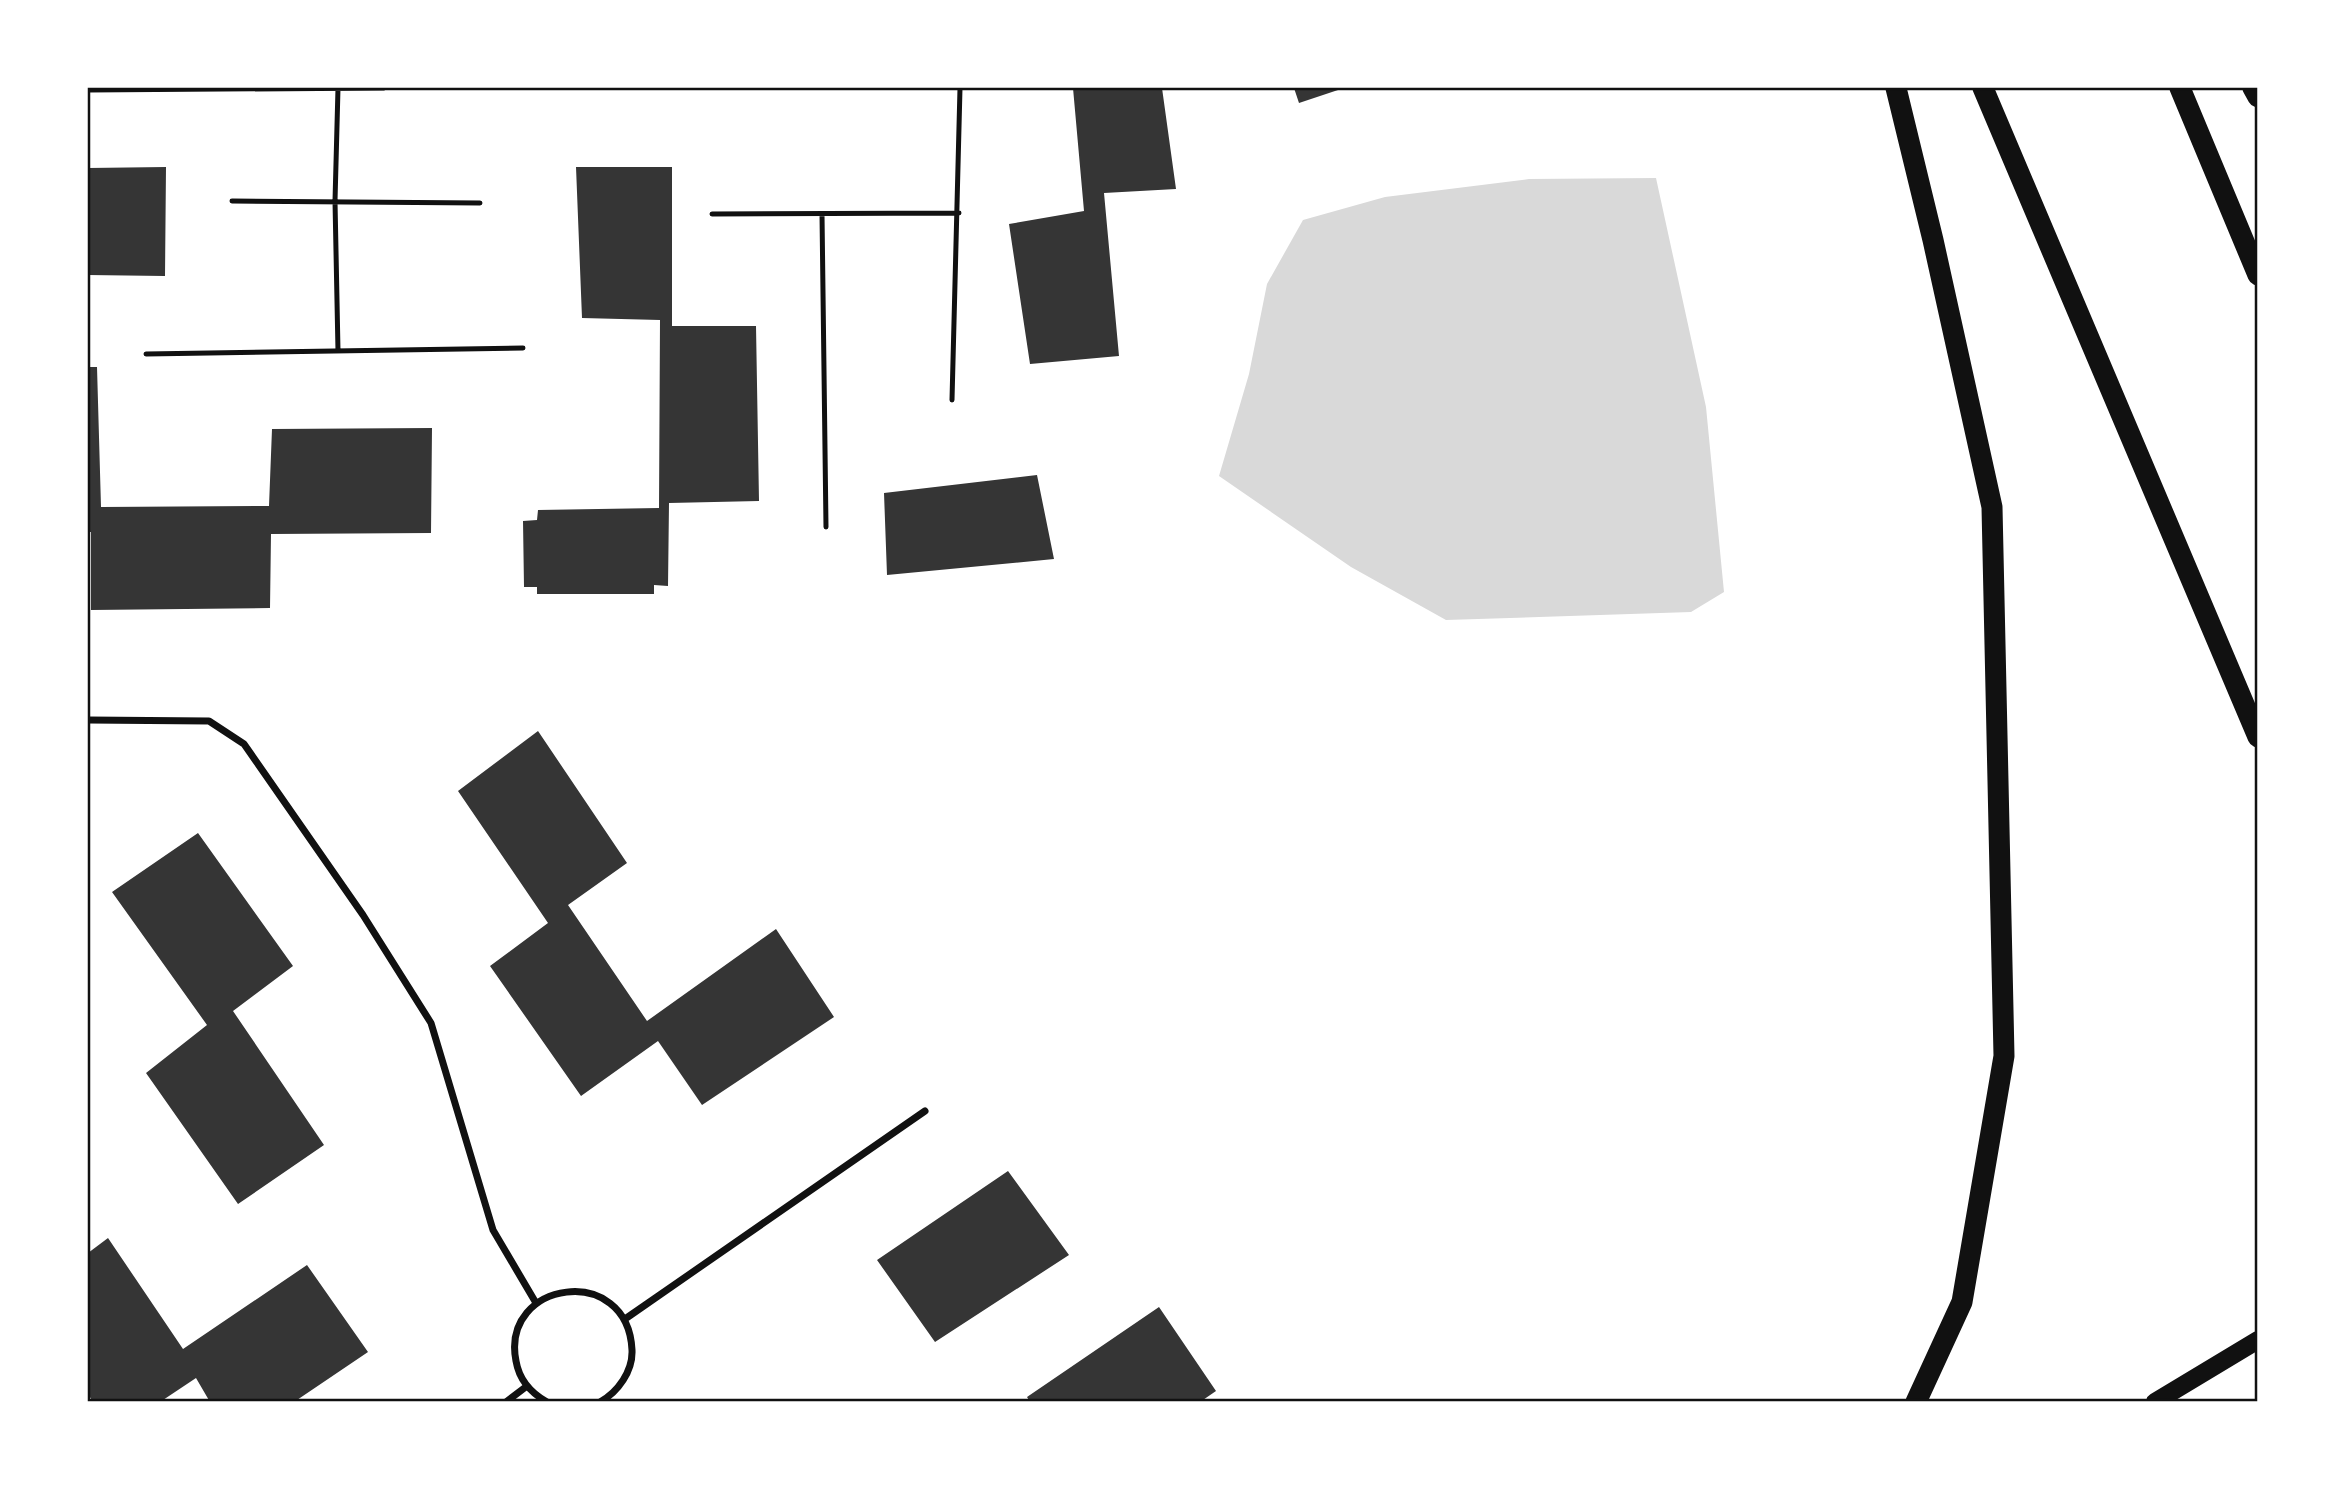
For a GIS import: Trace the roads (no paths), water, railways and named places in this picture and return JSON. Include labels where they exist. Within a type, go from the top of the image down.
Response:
[{"type":"highway","points":[[1896,88],[1933,240],[1992,507],[2004,1056],[1962,1302],[1916,1402]]},
{"type":"highway","points":[[1983,88],[2258,737]]},
{"type":"highway","points":[[2180,88],[2258,275]]},
{"type":"highway","points":[[2253,88],[2258,97]]},
{"type":"main road","points":[[2155,1402],[2258,1340]]},
{"type":"street","points":[[88,720],[209,721],[244,744],[363,915],[431,1023],[493,1230],[536,1303]]},
{"type":"street","points":[[625,1320],[925,1111]]},
{"type":"street","points":[[547,1402],[527,1386],[517,1370],[514,1352],[516,1334],[524,1316],[536,1303],[554,1293],[574,1290],[594,1294],[612,1304],[625,1320],[631,1336],[632,1355],[628,1373],[618,1388],[603,1401]]},
{"type":"street","points":[[506,1402],[527,1386]]},
{"type":"lane","points":[[338,88],[335,201],[338,351]]},
{"type":"lane","points":[[88,90],[384,88]]},
{"type":"lane","points":[[952,400],[959,214],[960,88]]},
{"type":"lane","points":[[232,201],[480,203]]},
{"type":"lane","points":[[712,214],[959,214]]},
{"type":"lane","points":[[822,214],[826,527]]},
{"type":"lane","points":[[146,355],[523,348]]}]
